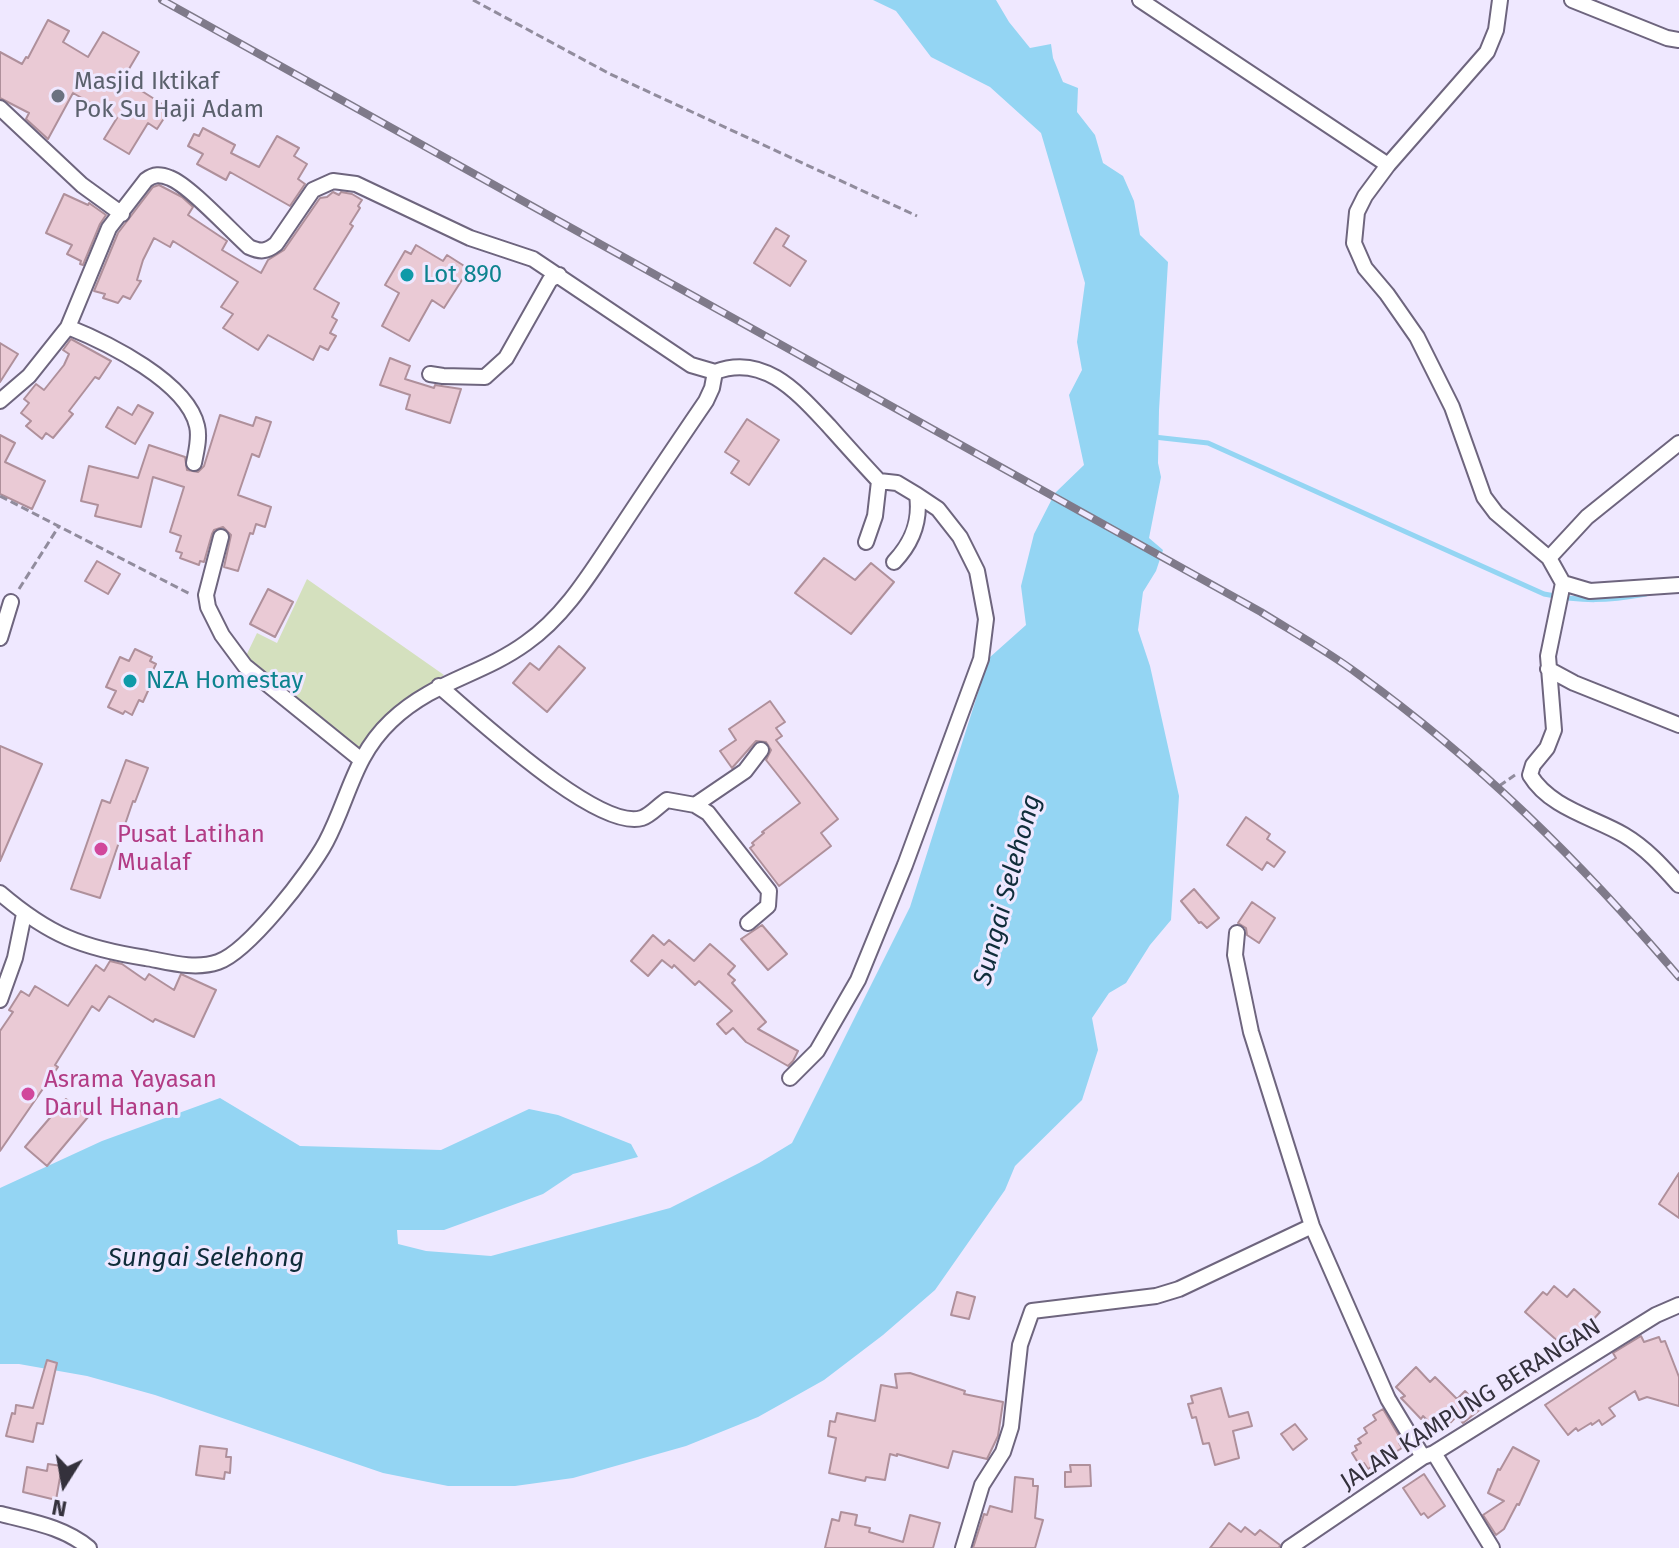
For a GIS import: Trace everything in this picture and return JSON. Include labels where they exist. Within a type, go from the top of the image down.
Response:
[{"type":"street","points":[[1140,0],[1388,165]]},
{"type":"street","points":[[1500,0],[1496,30],[1487,52],[1388,165],[1357,212],[1354,243],[1360,260],[1417,337],[1452,407],[1484,497],[1496,513],[1549,558],[1561,593],[1548,656],[1554,730],[1547,748],[1530,770],[1534,781],[1560,803],[1622,834],[1647,851],[1679,885]]},
{"type":"street","points":[[1572,0],[1679,40]]},
{"type":"street","points":[[0,108],[82,185],[122,214]]},
{"type":"street","points":[[0,401],[29,376],[68,327],[109,228],[152,176],[160,175],[178,182],[249,247],[259,251],[268,250],[276,244],[313,190],[326,182],[343,181],[356,184],[470,238],[533,259],[691,365],[715,372],[731,366],[768,373],[789,385],[879,481],[897,483],[938,509],[960,537],[977,571],[986,619],[981,659],[905,865],[858,980],[817,1051],[790,1078]]},
{"type":"street","points":[[430,374],[485,377],[506,358],[550,280],[559,275]]},
{"type":"street","points":[[68,327],[129,355],[153,371],[186,404],[198,428],[194,463]]},
{"type":"street","points":[[0,893],[24,914],[52,932],[101,950],[182,964],[217,963],[232,955],[316,858],[360,759],[388,724],[412,702],[439,686],[526,644],[566,607],[706,401],[715,372]]},
{"type":"street","points":[[1549,558],[1587,517],[1679,443]]},
{"type":"street","points":[[866,542],[875,516],[879,481]]},
{"type":"street","points":[[894,562],[904,552],[915,532],[919,508],[917,495]]},
{"type":"street","points":[[221,537],[206,602],[222,635],[245,666],[360,759]]},
{"type":"street","points":[[1561,593],[1679,585]]},
{"type":"street","points":[[0,638],[11,602]]},
{"type":"street","points":[[1548,669],[1574,683],[1679,725]]},
{"type":"street","points":[[439,686],[569,794],[581,800],[632,819],[641,819],[667,800],[695,805],[708,813],[769,891],[768,906],[748,923]]},
{"type":"street","points":[[695,805],[745,771],[761,750]]},
{"type":"street","points":[[0,1000],[15,958],[24,914]]},
{"type":"street","points":[[1237,933],[1235,955],[1251,1032],[1312,1226],[1388,1399],[1492,1548]]},
{"type":"street","points":[[963,1548],[982,1485],[1003,1452],[1011,1427],[1020,1345],[1032,1311],[1168,1292],[1312,1226]]},
{"type":"street","name":"JALAN KAMPUNG BERANGAN","points":[[1289,1548],[1428,1455],[1656,1315],[1679,1305]]},
{"type":"street","points":[[1,1514],[53,1528],[89,1548]]},
{"type":"path","points":[[473,0],[610,74],[917,216]]},
{"type":"path","points":[[0,496],[206,602]]},
{"type":"path","points":[[11,602],[59,526]]},
{"type":"green space","points":[[307,579],[444,675],[405,700],[359,750],[245,658],[257,633],[277,643]]},
{"type":"water","name":"Sungai Selehong","points":[[873,0],[996,0],[1030,48],[1051,44],[1063,82],[1078,88],[1077,112],[1095,135],[1103,163],[1123,176],[1134,201],[1140,235],[1168,262],[1159,410],[1158,463],[1161,477],[1149,538],[1163,550],[1156,571],[1143,592],[1138,630],[1150,666],[1179,796],[1171,920],[1150,945],[1126,983],[1109,993],[1092,1018],[1098,1050],[1082,1100],[1015,1166],[1005,1190],[935,1290],[824,1380],[758,1417],[686,1446],[573,1478],[515,1486],[448,1486],[383,1473],[155,1395],[87,1376],[19,1364],[0,1364],[0,1188],[102,1141],[220,1098],[300,1146],[441,1150],[529,1109],[558,1115],[631,1144],[638,1157],[573,1174],[543,1194],[444,1230],[397,1230],[398,1244],[426,1251],[491,1256],[670,1208],[792,1143],[910,907],[989,658],[1026,625],[1021,586],[1034,534],[1055,493],[1084,465],[1069,395],[1082,370],[1077,342],[1085,283],[1041,133],[990,87],[931,57],[896,11]]},
{"type":"building","points":[[48,20],[69,31],[63,42],[88,57],[103,32],[139,52],[123,79],[170,109],[157,129],[148,123],[129,154],[104,139],[117,118],[73,93],[48,139],[26,119],[29,113],[0,98],[0,52],[22,64]]},
{"type":"building","points":[[203,128],[235,145],[231,153],[259,167],[277,136],[299,148],[294,156],[307,164],[298,179],[305,184],[290,206],[230,172],[226,180],[197,164],[203,154],[188,146],[194,134],[199,136]]},
{"type":"building","points":[[159,185],[182,197],[193,207],[188,215],[227,241],[222,250],[261,273],[268,260],[284,250],[320,198],[341,192],[362,200],[350,224],[353,226],[314,289],[339,303],[332,317],[337,320],[330,333],[336,336],[328,350],[320,346],[313,360],[268,335],[258,350],[223,328],[233,314],[221,307],[238,282],[173,241],[170,247],[154,238],[143,260],[137,280],[141,281],[130,299],[123,296],[118,303],[94,291],[118,233],[153,187]]},
{"type":"building","points":[[64,194],[89,203],[106,215],[83,265],[67,254],[72,245],[46,233]]},
{"type":"building","points":[[776,228],[789,236],[783,246],[806,261],[790,286],[754,263]]},
{"type":"building","points":[[416,245],[443,261],[447,255],[469,269],[444,308],[432,300],[409,341],[382,326],[399,293],[385,285],[405,251],[411,254]]},
{"type":"building","points":[[71,339],[111,361],[69,411],[73,414],[53,438],[46,433],[42,439],[26,426],[31,421],[21,413],[29,403],[24,399],[36,384],[44,390],[64,365],[69,354],[63,350]]},
{"type":"building","points":[[0,343],[18,354],[0,382]]},
{"type":"building","points":[[390,358],[410,366],[405,379],[434,388],[435,385],[461,389],[450,423],[406,409],[410,395],[380,385]]},
{"type":"building","points":[[138,405],[153,413],[135,444],[106,427],[118,407],[132,415]]},
{"type":"building","points":[[220,415],[253,426],[256,417],[271,422],[259,457],[252,454],[238,495],[271,507],[265,527],[256,524],[253,534],[250,533],[238,571],[224,567],[231,535],[223,527],[214,530],[204,562],[200,561],[199,565],[180,558],[182,553],[176,551],[181,536],[170,532],[184,487],[153,477],[141,527],[95,516],[98,505],[81,501],[89,466],[138,478],[149,445],[185,457],[187,470],[198,472],[204,466]]},
{"type":"building","points":[[747,419],[779,440],[749,485],[731,473],[739,461],[725,452]]},
{"type":"building","points":[[0,435],[15,443],[5,462],[45,481],[32,509],[0,494]]},
{"type":"building","points":[[824,558],[855,580],[871,563],[894,582],[851,634],[795,593]]},
{"type":"building","points":[[97,561],[120,574],[108,594],[85,581]]},
{"type":"building","points":[[268,589],[293,602],[275,637],[250,624]]},
{"type":"building","points":[[559,646],[585,668],[547,712],[513,683],[530,663],[539,670]]},
{"type":"building","name":"NZA Homestay","points":[[135,649],[152,657],[150,661],[156,664],[143,702],[139,700],[132,715],[125,711],[123,714],[108,707],[116,691],[106,687],[120,657],[129,661]]},
{"type":"building","points":[[770,701],[785,722],[776,728],[782,736],[776,740],[838,819],[821,833],[831,846],[779,886],[750,848],[762,832],[800,803],[766,760],[771,750],[766,742],[756,741],[732,768],[720,751],[736,740],[729,729]]},
{"type":"building","points":[[0,746],[42,764],[0,861]]},
{"type":"building","name":"Pusat Latihan Mualaf","points":[[126,760],[148,768],[133,801],[100,898],[71,889],[102,800],[110,803]]},
{"type":"building","points":[[1246,817],[1270,834],[1267,839],[1285,852],[1274,867],[1267,862],[1262,870],[1227,845]]},
{"type":"building","points":[[1194,889],[1219,918],[1207,928],[1181,901]]},
{"type":"building","points":[[1252,902],[1275,918],[1259,943],[1247,935],[1246,928],[1238,923]]},
{"type":"building","points":[[762,925],[787,954],[768,970],[741,939]]},
{"type":"building","points":[[653,935],[664,945],[669,940],[694,961],[710,944],[735,966],[728,974],[735,980],[732,983],[766,1022],[758,1029],[798,1051],[793,1061],[788,1066],[746,1042],[733,1028],[726,1034],[717,1024],[732,1011],[699,981],[695,985],[674,965],[672,968],[662,960],[648,976],[631,961]]},
{"type":"building","points":[[110,961],[122,964],[145,980],[149,974],[174,990],[181,974],[216,990],[194,1037],[155,1019],[153,1022],[109,996],[99,1011],[92,1006],[55,1065],[58,1067],[0,1151],[0,1031],[13,1012],[9,1010],[21,991],[29,996],[35,986],[68,1006],[96,965],[104,971]]},
{"type":"building","points":[[66,1099],[88,1117],[47,1166],[25,1147]]},
{"type":"building","points":[[1679,1173],[1679,1218],[1659,1204]]},
{"type":"building","points":[[1554,1286],[1567,1297],[1574,1289],[1600,1312],[1581,1333],[1575,1328],[1561,1344],[1525,1312],[1543,1292],[1547,1295]]},
{"type":"building","points":[[957,1292],[975,1297],[969,1319],[951,1315]]},
{"type":"building","points":[[1641,1336],[1644,1342],[1659,1337],[1661,1342],[1665,1341],[1679,1377],[1679,1406],[1647,1397],[1639,1400],[1635,1391],[1609,1408],[1615,1416],[1602,1425],[1599,1420],[1578,1431],[1576,1428],[1568,1435],[1545,1405],[1616,1358],[1613,1353]]},
{"type":"building","points":[[47,1360],[57,1363],[43,1424],[37,1423],[33,1442],[6,1436],[16,1405],[33,1408]]},
{"type":"building","points":[[1416,1367],[1430,1382],[1435,1377],[1457,1399],[1465,1391],[1482,1408],[1463,1423],[1457,1416],[1447,1426],[1439,1418],[1432,1425],[1423,1416],[1421,1419],[1401,1398],[1405,1396],[1396,1387]]},
{"type":"building","points":[[910,1373],[965,1391],[964,1394],[1003,1402],[998,1436],[987,1459],[953,1451],[948,1468],[890,1454],[885,1480],[866,1477],[865,1481],[829,1473],[836,1438],[828,1436],[830,1421],[835,1422],[837,1413],[875,1421],[881,1385],[897,1388],[895,1374]]},
{"type":"building","points":[[1221,1388],[1229,1417],[1248,1412],[1252,1426],[1233,1431],[1239,1458],[1215,1465],[1209,1443],[1203,1444],[1196,1417],[1192,1418],[1188,1404],[1193,1403],[1191,1396]]},
{"type":"building","points":[[1383,1409],[1402,1441],[1399,1443],[1402,1448],[1368,1469],[1364,1463],[1360,1466],[1352,1453],[1357,1450],[1355,1446],[1361,1443],[1358,1439],[1367,1433],[1364,1428],[1376,1420],[1373,1415]]},
{"type":"building","points":[[1295,1424],[1307,1439],[1293,1450],[1281,1434]]},
{"type":"building","points":[[200,1446],[227,1449],[226,1457],[231,1457],[230,1473],[225,1472],[224,1479],[196,1475]]},
{"type":"building","points":[[1513,1447],[1539,1461],[1519,1505],[1504,1529],[1496,1535],[1483,1515],[1504,1501],[1488,1493],[1498,1469]]},
{"type":"building","points":[[48,1464],[62,1466],[56,1500],[23,1492],[27,1467],[47,1471]]},
{"type":"building","points":[[1070,1465],[1090,1465],[1091,1486],[1065,1487],[1065,1472],[1071,1472]]},
{"type":"building","points":[[1424,1474],[1445,1506],[1428,1518],[1424,1513],[1421,1515],[1403,1488]]},
{"type":"building","points":[[1015,1477],[1033,1479],[1033,1486],[1038,1486],[1035,1518],[1043,1520],[1035,1548],[973,1548],[984,1514],[987,1515],[990,1506],[1012,1512]]},
{"type":"building","points":[[841,1512],[857,1515],[855,1525],[870,1528],[869,1532],[903,1542],[910,1515],[940,1523],[933,1548],[825,1548],[832,1519],[839,1521]]},
{"type":"building","points":[[1229,1523],[1241,1532],[1245,1527],[1255,1535],[1260,1530],[1280,1545],[1279,1548],[1210,1548]]},
{"type":"waterway","points":[[1154,437],[1208,443],[1544,594],[1595,600],[1646,594]]},
{"type":"railway","points":[[162,0],[1261,612],[1322,650],[1403,708],[1488,778],[1567,854],[1679,977]]},
{"type":"place","name":"Masjid Iktikaf Pok Su Haji Adam","points":[[58,96]]},
{"type":"place","name":"Lot 890","points":[[407,275]]},
{"type":"place","name":"NZA Homestay","points":[[130,681]]},
{"type":"place","name":"Pusat Latihan Mualaf","points":[[101,849]]},
{"type":"place","name":"Asrama Yayasan Darul Hanan","points":[[28,1094]]}]
